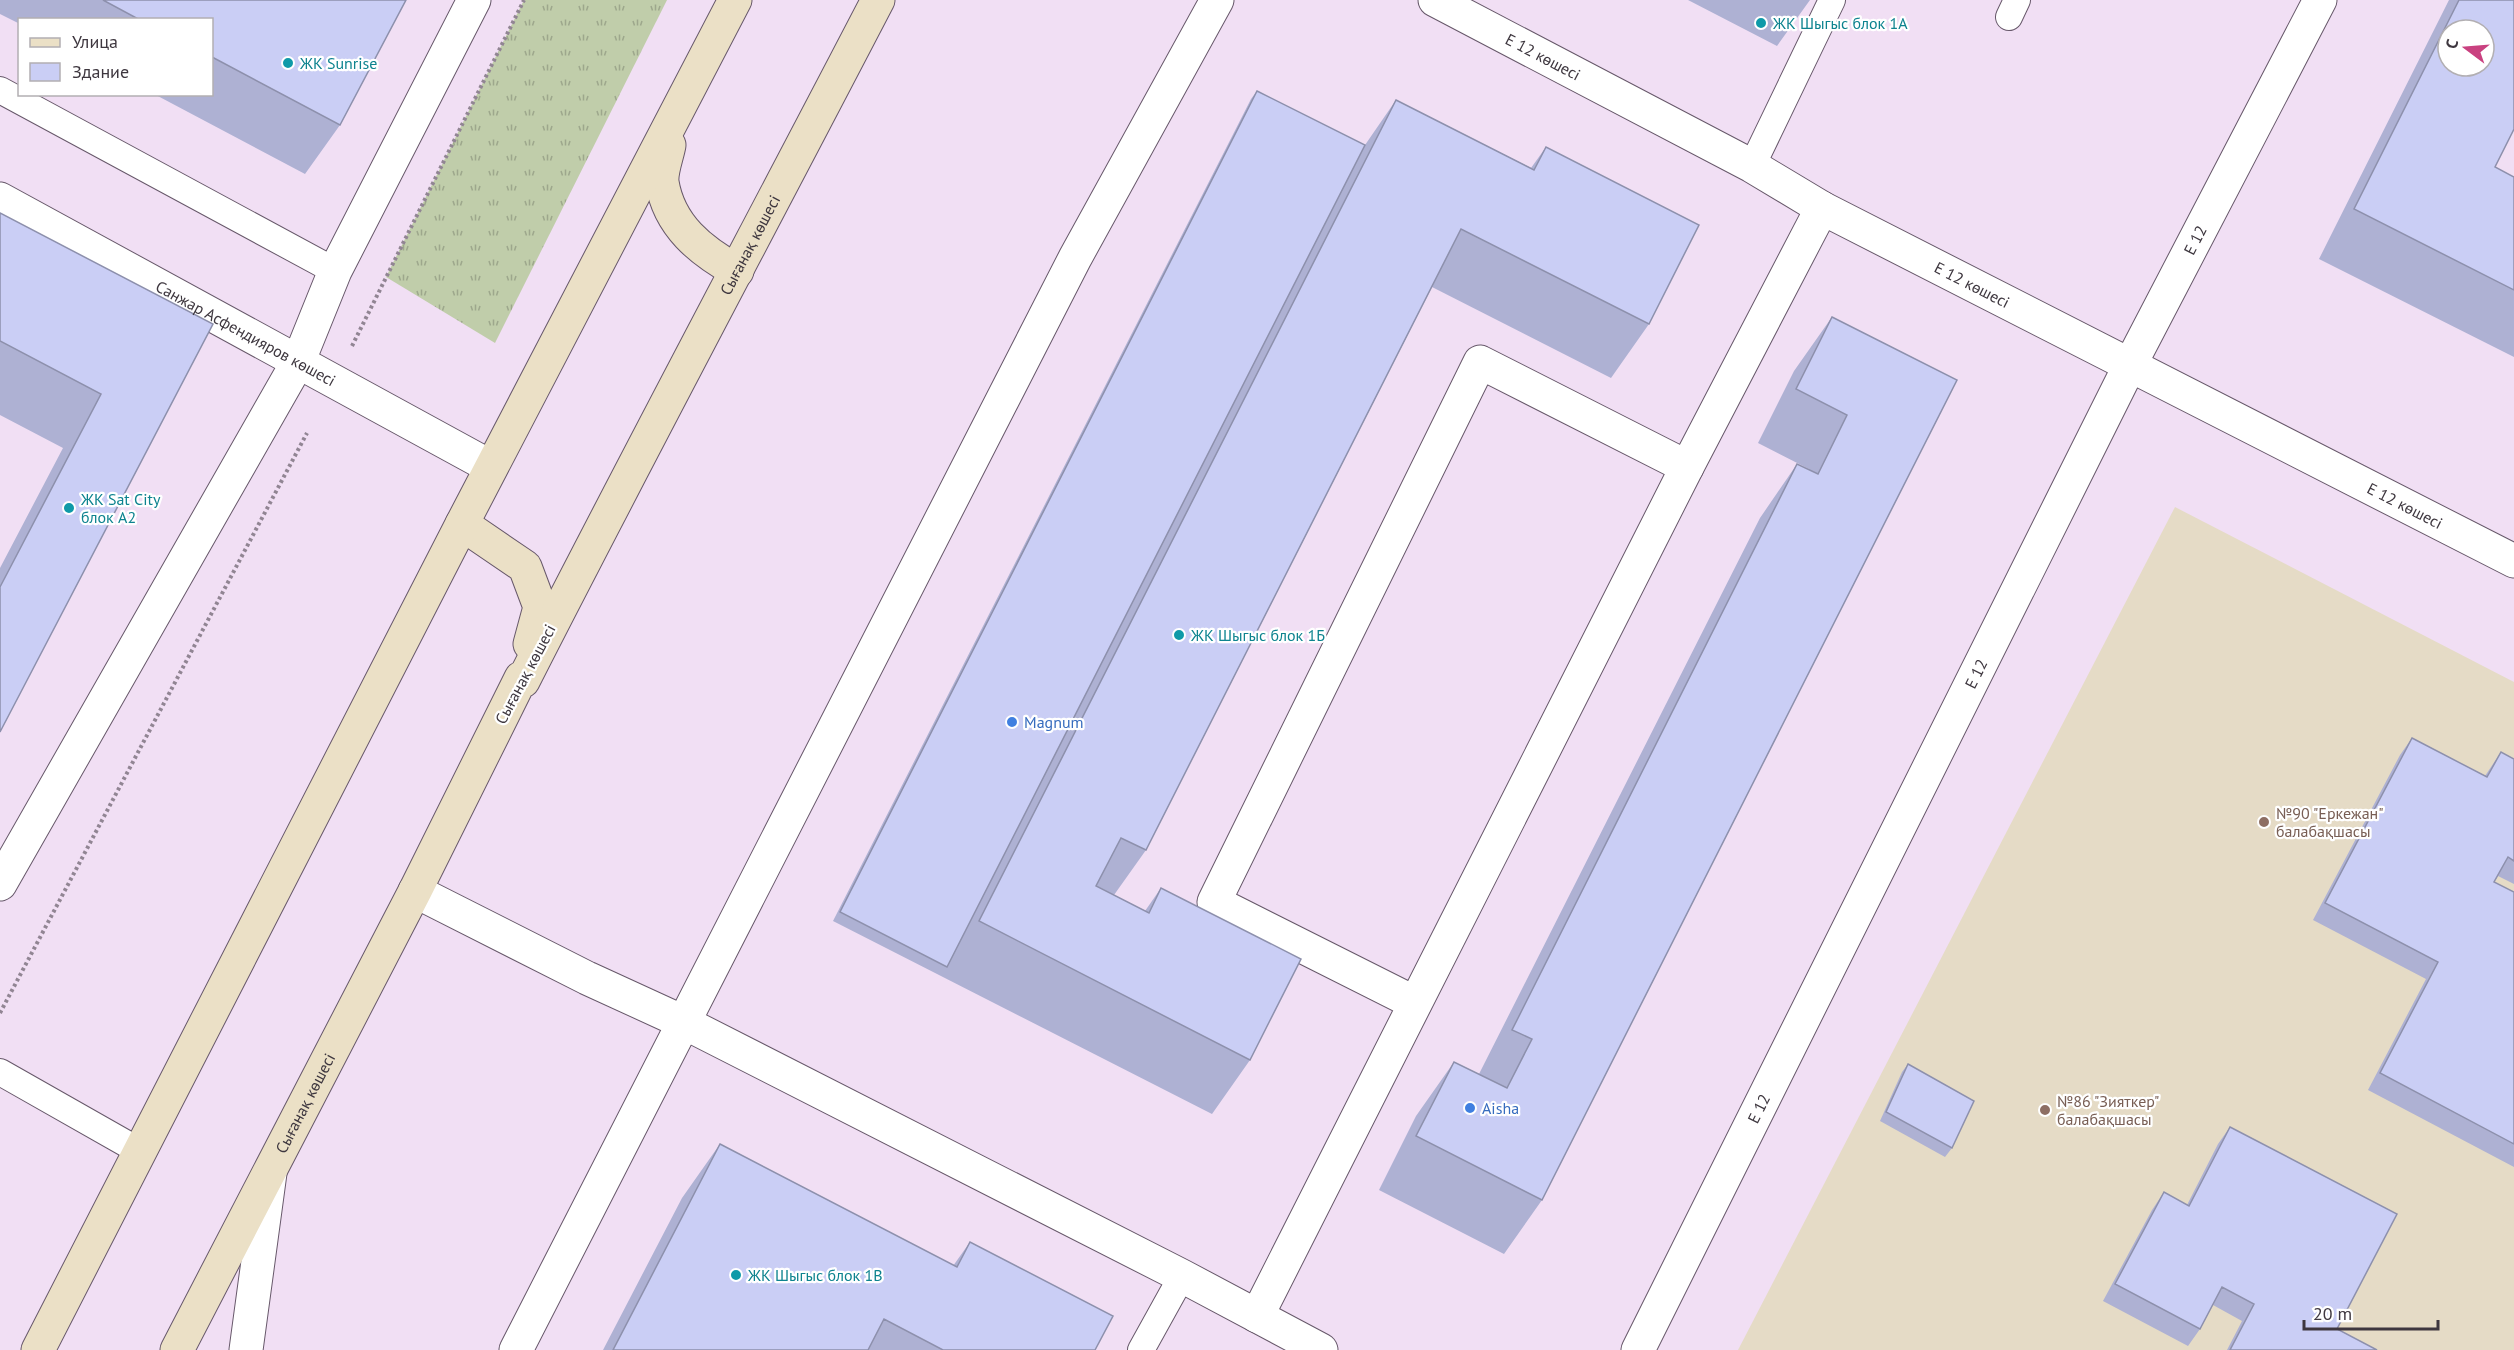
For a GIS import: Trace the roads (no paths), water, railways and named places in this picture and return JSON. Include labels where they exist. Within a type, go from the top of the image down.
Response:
[{"type":"main road","points":[[38,1350],[491,466],[735,0]]},
{"type":"main road","name":"Сығанақ көшесі","points":[[177,1350],[416,891],[521,678],[523,681],[651,430],[737,271],[878,0]]},
{"type":"main road","points":[[674,120],[662,181],[679,228],[710,256],[737,271]]},
{"type":"main road","points":[[462,524],[525,567],[540,607],[521,678]]},
{"type":"street","points":[[0,884],[299,360],[335,271],[474,0]]},
{"type":"street","points":[[516,1350],[1075,258],[1217,0]]},
{"type":"street","name":"Е 12 көшесі","points":[[1435,0],[1752,166],[1822,208],[2131,363],[2514,561]]},
{"type":"street","name":"E 12","points":[[1638,1350],[2131,363],[2320,0]]},
{"type":"street","name":"Санжар Асфендияров көшесі","points":[[0,199],[491,466]]},
{"type":"street","points":[[1257,1316],[1687,467],[1822,208]]},
{"type":"street","points":[[1415,1003],[1214,902],[1480,362],[1687,467]]},
{"type":"street","points":[[416,891],[587,978],[683,1022],[1182,1276],[1321,1350]]},
{"type":"street","points":[[246,1350],[271,1169]]},
{"type":"lane","points":[[1752,166],[1832,0]]},
{"type":"lane","points":[[0,90],[335,271]]},
{"type":"lane","points":[[0,1072],[141,1152]]},
{"type":"lane","points":[[1141,1350],[1182,1276]]},
{"type":"place","name":"ЖК Шыгыс блок 1А","points":[[1761,23]]},
{"type":"place","name":"ЖК Sunrise","points":[[288,63]]},
{"type":"place","name":"ЖК Sat City блок A2","points":[[69,508]]},
{"type":"place","name":"ЖК Шыгыс блок 1Б","points":[[1179,635]]},
{"type":"place","name":"Magnum","points":[[1012,722]]},
{"type":"place","name":"№90 \"Еркежан\" балабақшасы","points":[[2264,822]]},
{"type":"place","name":"Aisha","points":[[1470,1108]]},
{"type":"place","name":"№86 \"Зияткер\" балабақшасы","points":[[2045,1110]]},
{"type":"place","name":"ЖК Шыгыс блок 1В","points":[[736,1275]]}]
